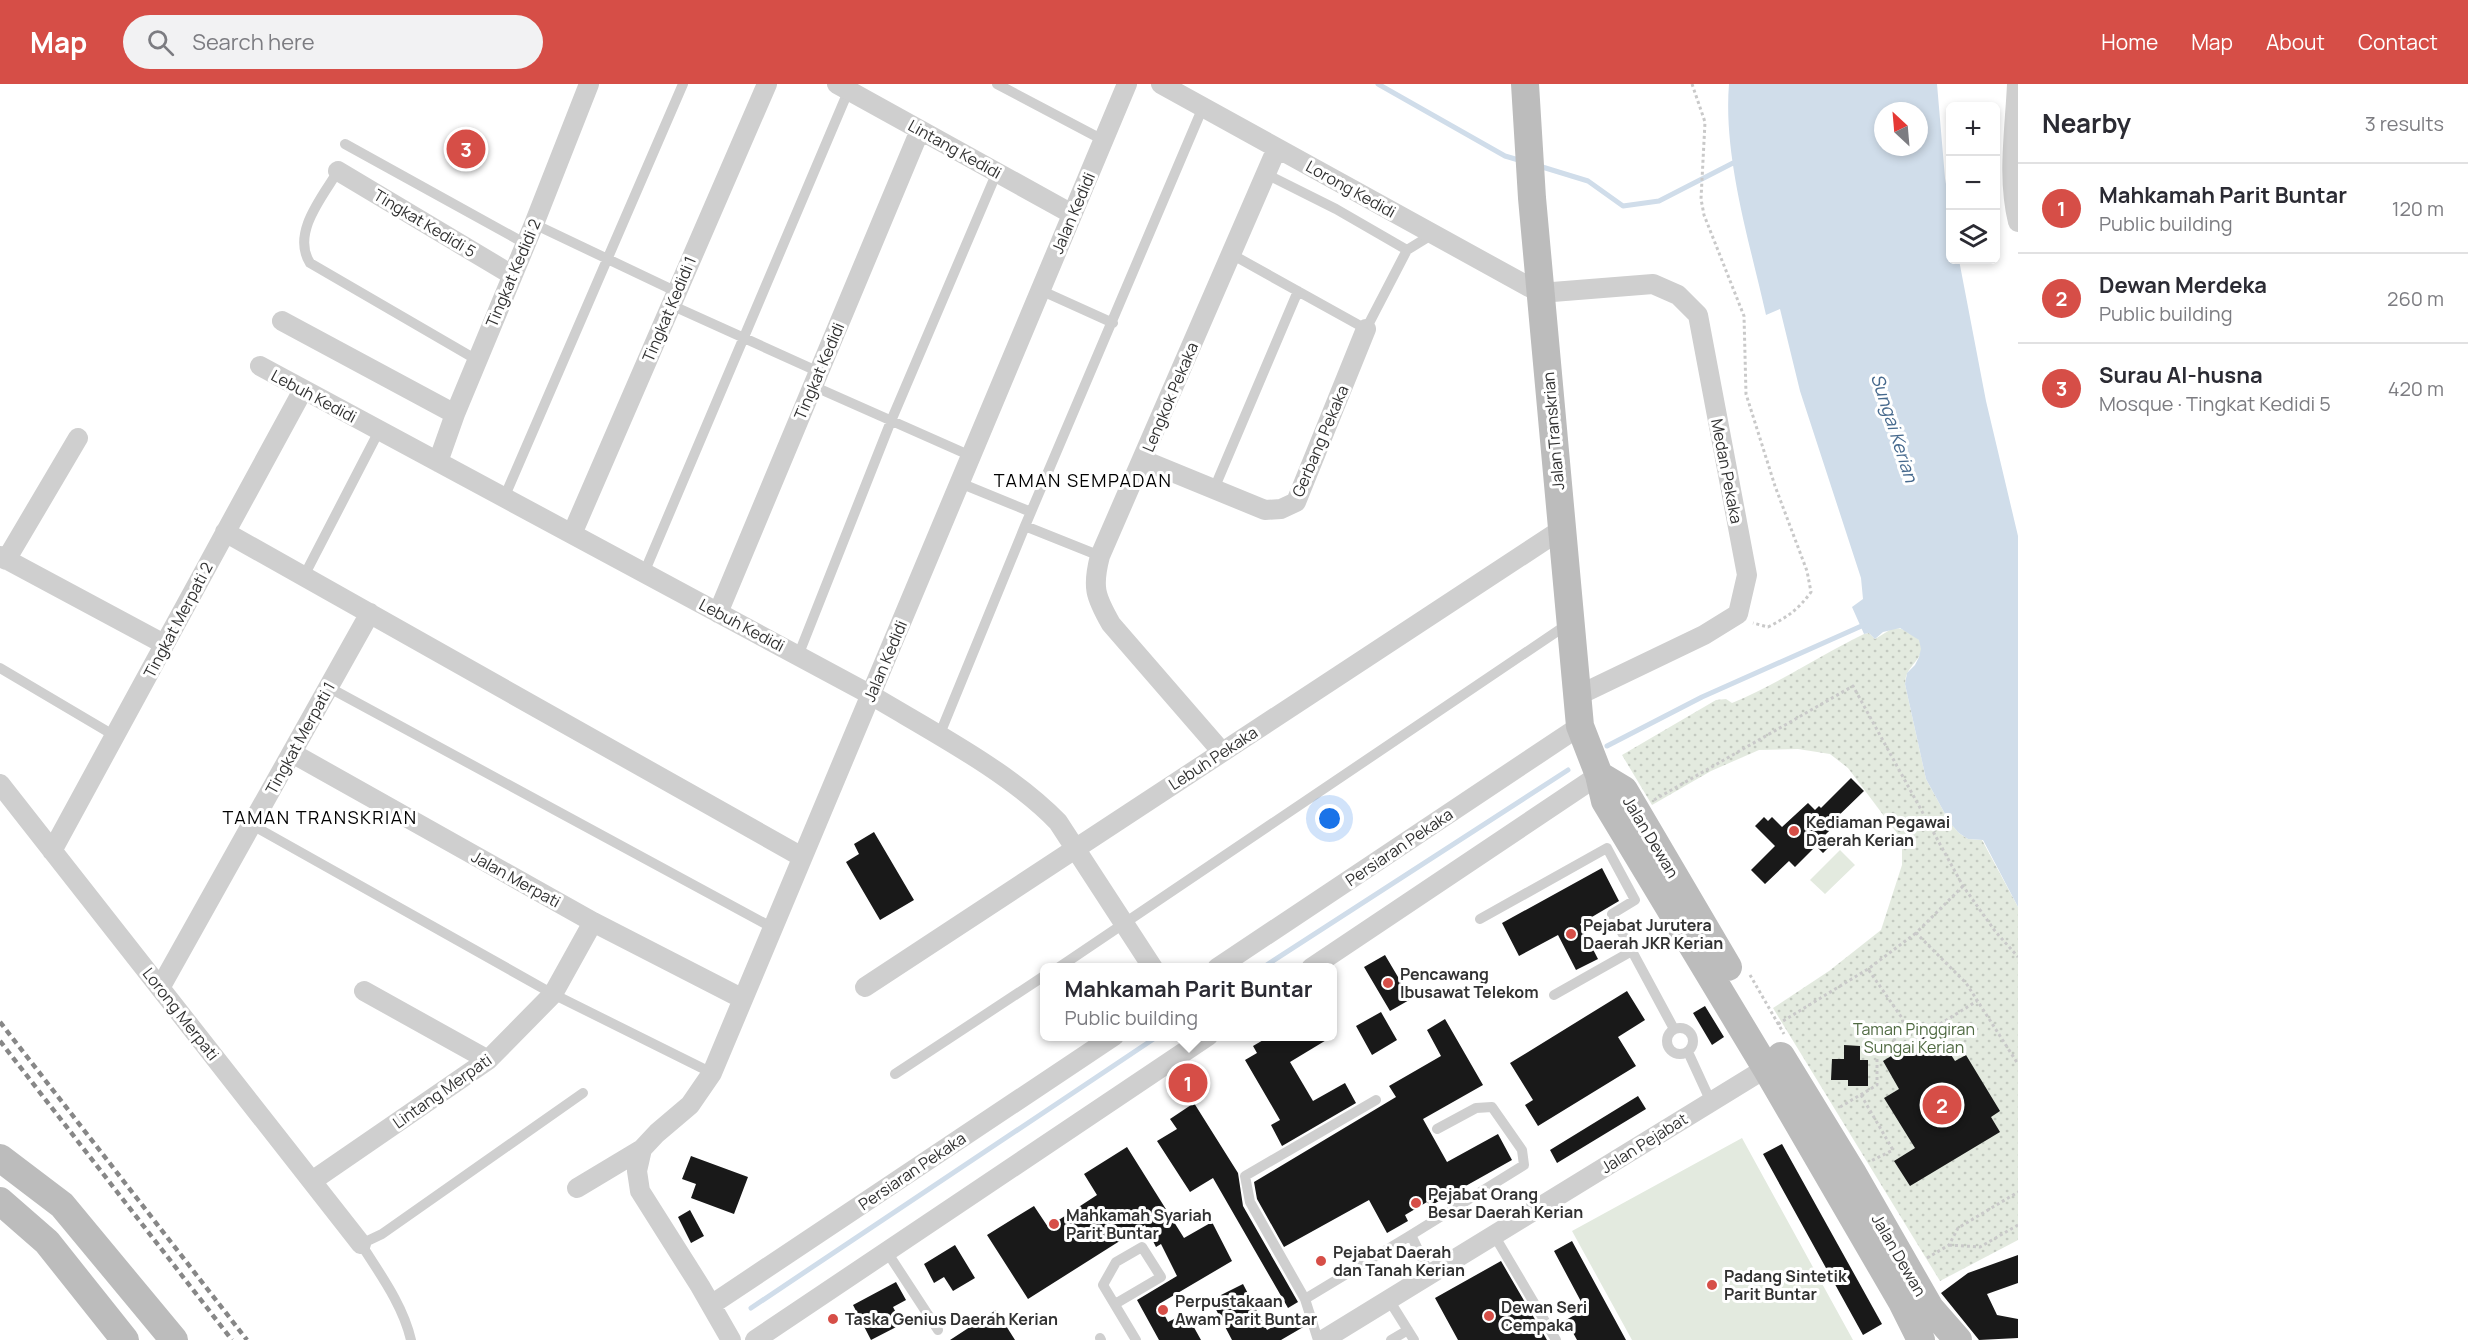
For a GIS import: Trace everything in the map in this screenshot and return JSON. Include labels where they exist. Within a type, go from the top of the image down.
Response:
[{"type":"main road","name":"Jalan Transkrian","points":[[1525,84],[1540,293],[1580,726],[1599,775]]},
{"type":"main road","name":"Jalan Dewan","points":[[1599,775],[1624,790],[1774,1063]]},
{"type":"main road","name":"Jalan Dewan","points":[[1599,775],[1605,801],[1774,1063],[1842,1177],[1930,1308],[1958,1340]]},
{"type":"main road","points":[[0,1158],[62,1204],[174,1340]]},
{"type":"main road","name":"Jalan Dewan","points":[[1842,1177],[1921,1340]]},
{"type":"main road","points":[[0,1180],[61,1225],[98,1268],[153,1340]]},
{"type":"main road","points":[[0,1201],[47,1242],[125,1340]]},
{"type":"street","name":"Tingkat Kedidi 2","points":[[438,462],[455,414],[526,244],[589,84]]},
{"type":"street","name":"Tingkat Kedidi 1","points":[[572,534],[767,84]]},
{"type":"street","name":"Jalan Kedidi","points":[[577,1188],[642,1149],[690,1105],[712,1073],[1127,84]]},
{"type":"street","name":"Lorong Kedidi","points":[[1161,84],[1540,293]]},
{"type":"street","points":[[2017,84],[2011,177],[2018,222]]},
{"type":"street","name":"Lintang Kedidi","points":[[846,86],[920,130],[1072,214]]},
{"type":"street","name":"Tingkat Kedidi","points":[[718,613],[920,130]]},
{"type":"street","name":"Lengkok Pekaka","points":[[1222,752],[1111,624],[1098,602],[1094,578],[1100,555],[1277,148]]},
{"type":"street","name":"Tingkat Kedidi 5","points":[[338,171],[512,275]]},
{"type":"street","name":"Medan Pekaka","points":[[1540,293],[1653,284],[1678,296],[1698,315],[1747,575],[1738,614]]},
{"type":"street","points":[[282,321],[455,414]]},
{"type":"street","name":"Gerbang Pekaka","points":[[1143,460],[1265,510],[1281,509],[1296,502],[1366,329]]},
{"type":"street","name":"Lebuh Kedidi","points":[[260,366],[871,695],[939,736],[1039,802],[1058,822],[1076,848],[1150,963]]},
{"type":"street","name":"Tingkat Merpati 2","points":[[52,851],[303,390]]},
{"type":"street","points":[[78,438],[3,558],[164,644]]},
{"type":"street","name":"Lebuh Pekaka","points":[[865,987],[1562,529]]},
{"type":"street","points":[[225,532],[802,857]]},
{"type":"street","name":"Tingkat Merpati 1","points":[[160,988],[370,613]]},
{"type":"street","points":[[1577,696],[1704,635],[1738,614]]},
{"type":"street","name":"Persiaran Pekaka","points":[[1224,963],[1580,726]]},
{"type":"street","name":"Jalan Merpati","points":[[292,753],[592,922],[743,999]]},
{"type":"street","points":[[1318,963],[1599,775]]},
{"type":"street","name":"Lorong Merpati","points":[[0,784],[361,1245]]},
{"type":"street","name":"Lintang Merpati","points":[[312,1181],[488,1060],[553,994],[592,922]]},
{"type":"street","points":[[364,991],[488,1060]]},
{"type":"street","name":"Persiaran Pekaka","points":[[711,1305],[1107,1041]]},
{"type":"street","points":[[756,1340],[1201,1041]]},
{"type":"street","name":"Jalan Pejabat","points":[[1321,1340],[1774,1063]]},
{"type":"street","points":[[642,1149],[637,1171],[640,1191],[731,1340]]},
{"type":"lane","points":[[504,498],[683,84]]},
{"type":"lane","points":[[997,84],[1103,140]]},
{"type":"lane","points":[[644,573],[744,338],[846,86]]},
{"type":"lane","points":[[939,736],[1025,526],[1203,107]]},
{"type":"lane","points":[[345,144],[526,244]]},
{"type":"lane","points":[[338,171],[307,226],[303,242],[304,254],[310,263],[477,360]]},
{"type":"lane","points":[[798,656],[891,421],[997,172]]},
{"type":"lane","points":[[1266,174],[1336,209],[1407,250]]},
{"type":"lane","points":[[534,224],[607,259],[891,421],[971,456]]},
{"type":"lane","points":[[1231,254],[1366,329],[1407,250],[1433,234]]},
{"type":"lane","points":[[1040,290],[1113,323]]},
{"type":"lane","points":[[1214,489],[1298,291]]},
{"type":"lane","points":[[304,576],[379,431]]},
{"type":"lane","points":[[960,483],[1031,512]]},
{"type":"lane","points":[[1025,526],[1100,555]]},
{"type":"lane","points":[[1065,963],[1571,622]]},
{"type":"lane","points":[[0,668],[115,736]]},
{"type":"lane","points":[[328,687],[773,928]]},
{"type":"lane","points":[[252,825],[553,994],[712,1073]]},
{"type":"lane","points":[[1480,919],[1607,848],[1635,900],[1612,914],[1674,1029]]},
{"type":"lane","points":[[1554,995],[1632,951]]},
{"type":"lane","points":[[895,1074],[1040,979]]},
{"type":"lane","points":[[1682,1028],[1692,1035],[1693,1042],[1688,1052],[1679,1055],[1669,1049],[1667,1038],[1674,1029],[1682,1028]]},
{"type":"lane","points":[[1688,1052],[1711,1102]]},
{"type":"lane","points":[[411,1340],[408,1325],[361,1245],[382,1234],[583,1093]]},
{"type":"lane","points":[[1321,1340],[1305,1299],[1250,1202],[1245,1176],[1376,1100]]},
{"type":"lane","points":[[1305,1299],[1524,1165],[1522,1150],[1492,1107],[1476,1108],[1437,1129]]},
{"type":"lane","points":[[1410,1235],[1430,1275]]},
{"type":"lane","points":[[1494,1235],[1556,1340]]},
{"type":"lane","points":[[1115,1304],[1161,1277],[1142,1247],[1116,1262],[1103,1285],[1136,1340]]},
{"type":"lane","points":[[887,1252],[938,1330]]},
{"type":"lane","points":[[1389,1300],[1411,1335],[1391,1340]]},
{"type":"path","points":[[1692,84],[1705,122],[1702,207],[1713,241],[1744,316],[1746,394],[1775,486],[1807,571],[1810,592],[1802,606],[1785,619],[1768,627],[1750,622],[1738,614]]},
{"type":"path","points":[[1636,810],[1853,686],[1963,885],[1995,932],[2018,957]]},
{"type":"path","points":[[1778,1024],[1869,969],[1916,933],[1963,885]]},
{"type":"path","points":[[1916,933],[1966,983],[2018,1064]]},
{"type":"path","points":[[1869,969],[1902,1018],[1905,1032]]},
{"type":"path","points":[[1837,1109],[1877,1085],[1877,1052],[1905,1032],[1940,1024],[1977,1001]]},
{"type":"path","points":[[1842,1177],[1893,1150],[1861,1095]]},
{"type":"path","points":[[1923,1261],[1949,1245],[1958,1228],[2018,1192]]},
{"type":"path","points":[[1949,1245],[1980,1247],[2018,1225]]},
{"type":"green space","name":"Taman Pinggiran Sungai Kerian","points":[[1893,628],[1912,634],[1922,646],[1919,656],[1906,675],[1905,684],[1926,779],[1950,823],[1959,833],[1968,839],[1982,840],[2018,907],[2018,1240],[1940,1281],[1773,1008],[1829,971],[1881,930],[1902,865],[1902,840],[1848,768],[1830,754],[1798,749],[1759,750],[1711,771],[1652,805],[1622,755],[1716,700],[1726,699],[1732,703],[1864,634],[1869,633],[1875,639]]},
{"type":"green space","points":[[1840,850],[1855,865],[1825,894],[1810,880]]},
{"type":"green space","name":"Padang Sintetik Parit Buntar","points":[[1742,1138],[1853,1340],[1632,1340],[1572,1231]]},
{"type":"water","name":"Sungai Kerian","points":[[1729,84],[1937,84],[1946,184],[1946,264],[1960,264],[1986,401],[2018,536],[2018,907],[1983,840],[1968,839],[1959,833],[1950,823],[1926,779],[1905,684],[1907,673],[1919,657],[1921,649],[1919,640],[1900,628],[1883,632],[1875,639],[1869,633],[1864,634],[1852,607],[1863,599],[1861,578],[1800,391],[1780,309],[1766,315],[1739,200],[1730,141]]},
{"type":"building","name":"Kediaman Pegawai Daerah Kerian","points":[[1851,778],[1864,791],[1833,821],[1836,824],[1825,835],[1833,843],[1823,853],[1816,846],[1795,867],[1789,861],[1765,884],[1751,870],[1775,846],[1755,826],[1764,817],[1768,821],[1772,817],[1782,827],[1808,803],[1815,810],[1819,806],[1821,808]]},
{"type":"building","points":[[874,832],[914,900],[880,920],[846,862],[859,854],[854,844]]},
{"type":"building","points":[[1602,868],[1619,901],[1580,924],[1598,959],[1576,970],[1558,935],[1519,956],[1502,923]]},
{"type":"building","name":"Pencawang Ibusawat Telekom","points":[[1385,955],[1411,999],[1390,1011],[1364,967]]},
{"type":"building","points":[[1627,991],[1645,1020],[1618,1037],[1636,1066],[1538,1126],[1525,1105],[1533,1100],[1510,1063]]},
{"type":"building","points":[[1705,1006],[1724,1037],[1712,1045],[1693,1013]]},
{"type":"building","points":[[1381,1012],[1397,1040],[1372,1055],[1356,1026]]},
{"type":"building","points":[[1445,1019],[1483,1085],[1423,1119],[1447,1162],[1498,1134],[1512,1160],[1430,1206],[1427,1202],[1405,1215],[1408,1221],[1387,1233],[1369,1200],[1284,1247],[1257,1199],[1254,1182],[1396,1097],[1389,1086],[1441,1056],[1427,1030]]},
{"type":"building","points":[[1929,1033],[1941,1054],[1948,1050],[1955,1061],[1966,1055],[2000,1111],[1991,1117],[2000,1132],[1910,1186],[1894,1161],[1915,1148],[1884,1098],[1899,1089],[1883,1061]]},
{"type":"building","points":[[1262,1041],[1325,1041],[1290,1062],[1313,1101],[1345,1083],[1356,1103],[1282,1146],[1271,1125],[1280,1120],[1245,1060],[1257,1053],[1253,1046]]},
{"type":"building","points":[[1844,1045],[1860,1046],[1860,1060],[1868,1060],[1868,1086],[1848,1086],[1848,1080],[1831,1080],[1832,1059],[1844,1059]]},
{"type":"building","points":[[1638,1096],[1646,1109],[1557,1163],[1550,1150]]},
{"type":"building","points":[[1194,1103],[1238,1173],[1243,1206],[1298,1302],[1288,1308],[1213,1178],[1190,1192],[1157,1141],[1177,1129],[1170,1119]]},
{"type":"building","points":[[1782,1144],[1882,1324],[1863,1335],[1763,1154]]},
{"type":"building","points":[[1127,1147],[1184,1238],[1212,1222],[1232,1261],[1159,1304],[1168,1322],[1186,1313],[1201,1340],[1159,1340],[1137,1300],[1177,1276],[1161,1244],[1156,1247],[1145,1225],[1028,1299],[987,1235],[1034,1206],[1048,1227],[1097,1195],[1084,1174]]},
{"type":"building","points":[[691,1156],[748,1177],[734,1214],[691,1198],[696,1184],[682,1179]]},
{"type":"building","points":[[690,1210],[704,1236],[691,1243],[678,1217]]},
{"type":"building","points":[[1572,1241],[1626,1340],[1577,1340],[1566,1320],[1585,1309],[1554,1251]]},
{"type":"building","points":[[955,1245],[975,1278],[953,1291],[944,1277],[934,1283],[924,1264]]},
{"type":"building","points":[[2018,1255],[2018,1283],[1987,1294],[1997,1315],[2018,1319],[2018,1338],[1979,1340],[1941,1293],[1968,1273]]},
{"type":"building","name":"Dewan Seri Cempaka","points":[[1501,1261],[1547,1340],[1458,1340],[1435,1298]]},
{"type":"building","points":[[896,1282],[906,1300],[893,1307],[902,1324],[871,1340],[853,1305]]},
{"type":"building","points":[[1243,1284],[1267,1330],[1297,1313],[1305,1326],[1281,1340],[1232,1340],[1211,1300]]},
{"type":"building","points":[[996,1310],[1015,1340],[950,1340],[973,1325],[970,1321],[982,1314],[984,1318]]},
{"type":"waterway","points":[[1378,84],[1505,156],[1522,161]]},
{"type":"waterway","points":[[1539,166],[1588,181],[1623,206],[1659,201],[1733,163],[1738,165]]},
{"type":"waterway","points":[[1607,746],[1702,697],[1866,624]]},
{"type":"waterway","points":[[1270,963],[1568,770]]},
{"type":"waterway","points":[[751,1308],[1151,1041]]},
{"type":"railway","points":[[0,1022],[247,1340]]},
{"type":"railway","points":[[0,1041],[232,1340]]},
{"type":"place","name":"Surau Al-husna","points":[[466,149]]},
{"type":"place","name":"Kediaman Pegawai Daerah Kerian","points":[[1794,831]]},
{"type":"place","name":"Pejabat Jurutera Daerah JKR Kerian","points":[[1571,934]]},
{"type":"place","name":"Pencawang Ibusawat Telekom","points":[[1388,983]]},
{"type":"place","name":"Mahkamah Parit Buntar","points":[[1188,1083]]},
{"type":"place","name":"Dewan Merdeka","points":[[1942,1105]]},
{"type":"place","name":"Pejabat Orang Besar Daerah Kerian","points":[[1416,1203]]},
{"type":"place","name":"Mahkamah Syariah Parit Buntar","points":[[1054,1224]]},
{"type":"place","name":"Pejabat Daerah dan Tanah Kerian","points":[[1321,1261]]},
{"type":"place","name":"Padang Sintetik Parit Buntar","points":[[1712,1285]]},
{"type":"place","name":"Perpustakaan Awam Parit Buntar","points":[[1163,1310]]},
{"type":"place","name":"Dewan Seri Cempaka","points":[[1489,1316]]},
{"type":"place","name":"Taska Genius Daerah Kerian","points":[[833,1319]]},
{"type":"district","name":"TAMAN SEMPADAN","points":[[1083,481]]},
{"type":"district","name":"TAMAN TRANSKRIAN","points":[[320,818]]}]
